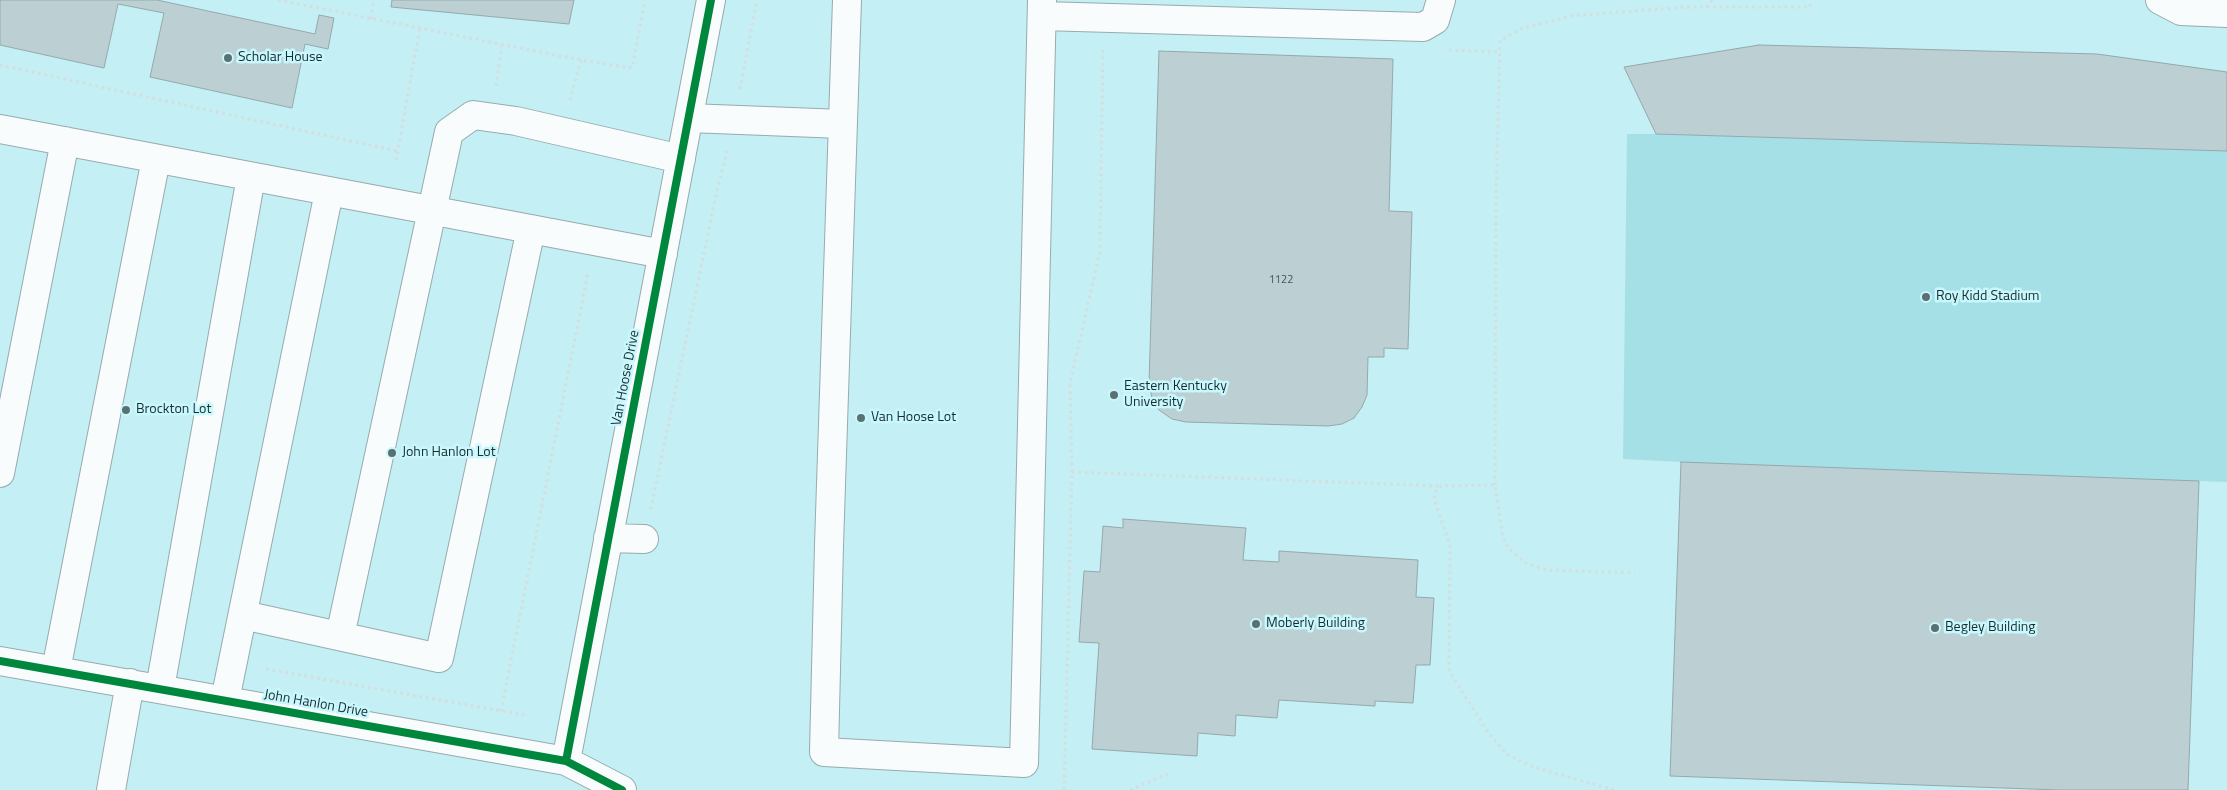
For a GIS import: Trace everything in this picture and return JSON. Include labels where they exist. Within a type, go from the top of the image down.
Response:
[{"type":"street","name":"Van Hoose Drive","points":[[566,761],[711,0]]},
{"type":"street","points":[[847,0],[824,752],[1024,763],[1042,8],[1146,10],[1423,27],[1435,20],[1441,0]]},
{"type":"street","points":[[2160,0],[2181,11],[2227,13]]},
{"type":"street","points":[[340,636],[449,132],[473,115],[516,120],[681,159]]},
{"type":"street","points":[[689,118],[842,124]]},
{"type":"street","points":[[0,128],[663,254]]},
{"type":"street","points":[[0,472],[65,141]]},
{"type":"street","points":[[56,670],[156,158]]},
{"type":"street","points":[[160,688],[251,177]]},
{"type":"street","points":[[225,700],[329,192]]},
{"type":"street","points":[[243,615],[438,658],[530,229]]},
{"type":"street","points":[[608,538],[644,539]]},
{"type":"street","name":"John Hanlon Drive","points":[[0,661],[566,761],[622,790]]},
{"type":"street","points":[[111,790],[130,683]]},
{"type":"path","points":[[278,0],[581,60],[632,68],[645,0]]},
{"type":"path","points":[[372,18],[373,0]]},
{"type":"path","points":[[644,539],[757,0]]},
{"type":"path","points":[[1705,7],[1713,0]]},
{"type":"path","points":[[1635,573],[1547,570],[1526,562],[1508,548],[1502,533],[1495,485],[1496,200],[1500,40],[1523,28],[1571,16],[1705,7],[1810,7],[1810,0]]},
{"type":"path","points":[[396,160],[420,28]]},
{"type":"path","points":[[1064,790],[1072,472],[1070,383],[1100,252],[1104,40]]},
{"type":"path","points":[[502,44],[495,86],[505,88]]},
{"type":"path","points":[[1440,50],[1500,52]]},
{"type":"path","points":[[562,99],[571,100],[581,60]]},
{"type":"path","points":[[0,66],[397,151]]},
{"type":"path","points":[[501,711],[588,272]]},
{"type":"path","points":[[1072,472],[1441,486],[1495,485]]},
{"type":"path","points":[[1441,486],[1434,492],[1436,505],[1450,545],[1449,669],[1454,679],[1489,734],[1508,755],[1533,767],[1614,790]]},
{"type":"path","points":[[266,670],[524,714]]},
{"type":"path","points":[[1130,790],[1168,774]]},
{"type":"shaded area","name":"Eastern Kentucky University","points":[[0,0],[2227,0],[2227,790],[0,790]]},
{"type":"shaded area","name":"Roy Kidd Stadium","points":[[1759,45],[2097,54],[2227,72],[2227,482],[2199,481],[2188,790],[2059,790],[1670,776],[1681,462],[1623,459],[1627,134],[1656,134],[1624,67]]},
{"type":"building","name":"Scholar House","points":[[0,0],[157,0],[315,34],[319,15],[334,18],[328,49],[305,44],[292,108],[150,77],[164,13],[118,4],[104,68],[0,45]]},
{"type":"building","points":[[392,0],[574,0],[569,24],[391,7]]},
{"type":"building","points":[[1759,45],[2097,54],[2227,72],[2227,151],[1656,134],[1624,67]]},
{"type":"building","points":[[1159,51],[1393,59],[1389,211],[1412,212],[1408,349],[1384,348],[1384,357],[1368,357],[1367,395],[1362,407],[1354,418],[1342,424],[1328,426],[1186,422],[1172,419],[1159,410],[1152,398],[1149,384]]},
{"type":"building","name":"Begley Building","points":[[1681,462],[2199,481],[2188,790],[2059,790],[1670,776]]},
{"type":"building","name":"Moberly Building","points":[[1123,519],[1246,528],[1243,560],[1279,562],[1279,551],[1418,560],[1416,597],[1434,598],[1430,665],[1416,665],[1413,703],[1375,701],[1375,706],[1279,700],[1277,718],[1236,715],[1235,736],[1198,733],[1197,756],[1092,749],[1099,643],[1079,642],[1084,571],[1100,572],[1103,526],[1123,528]]},
{"type":"cycle path","points":[[566,761],[711,0]]},
{"type":"cycle path","points":[[0,661],[566,761],[622,790]]},
{"type":"place","name":"Scholar House","points":[[228,58]]},
{"type":"place","name":"Roy Kidd Stadium","points":[[1926,297]]},
{"type":"place","name":"Eastern Kentucky University","points":[[1114,395]]},
{"type":"place","name":"Brockton Lot","points":[[126,410]]},
{"type":"place","name":"Van Hoose Lot","points":[[861,418]]},
{"type":"place","name":"John Hanlon Lot","points":[[392,453]]},
{"type":"place","name":"Moberly Building","points":[[1256,624]]},
{"type":"place","name":"Begley Building","points":[[1935,628]]}]
